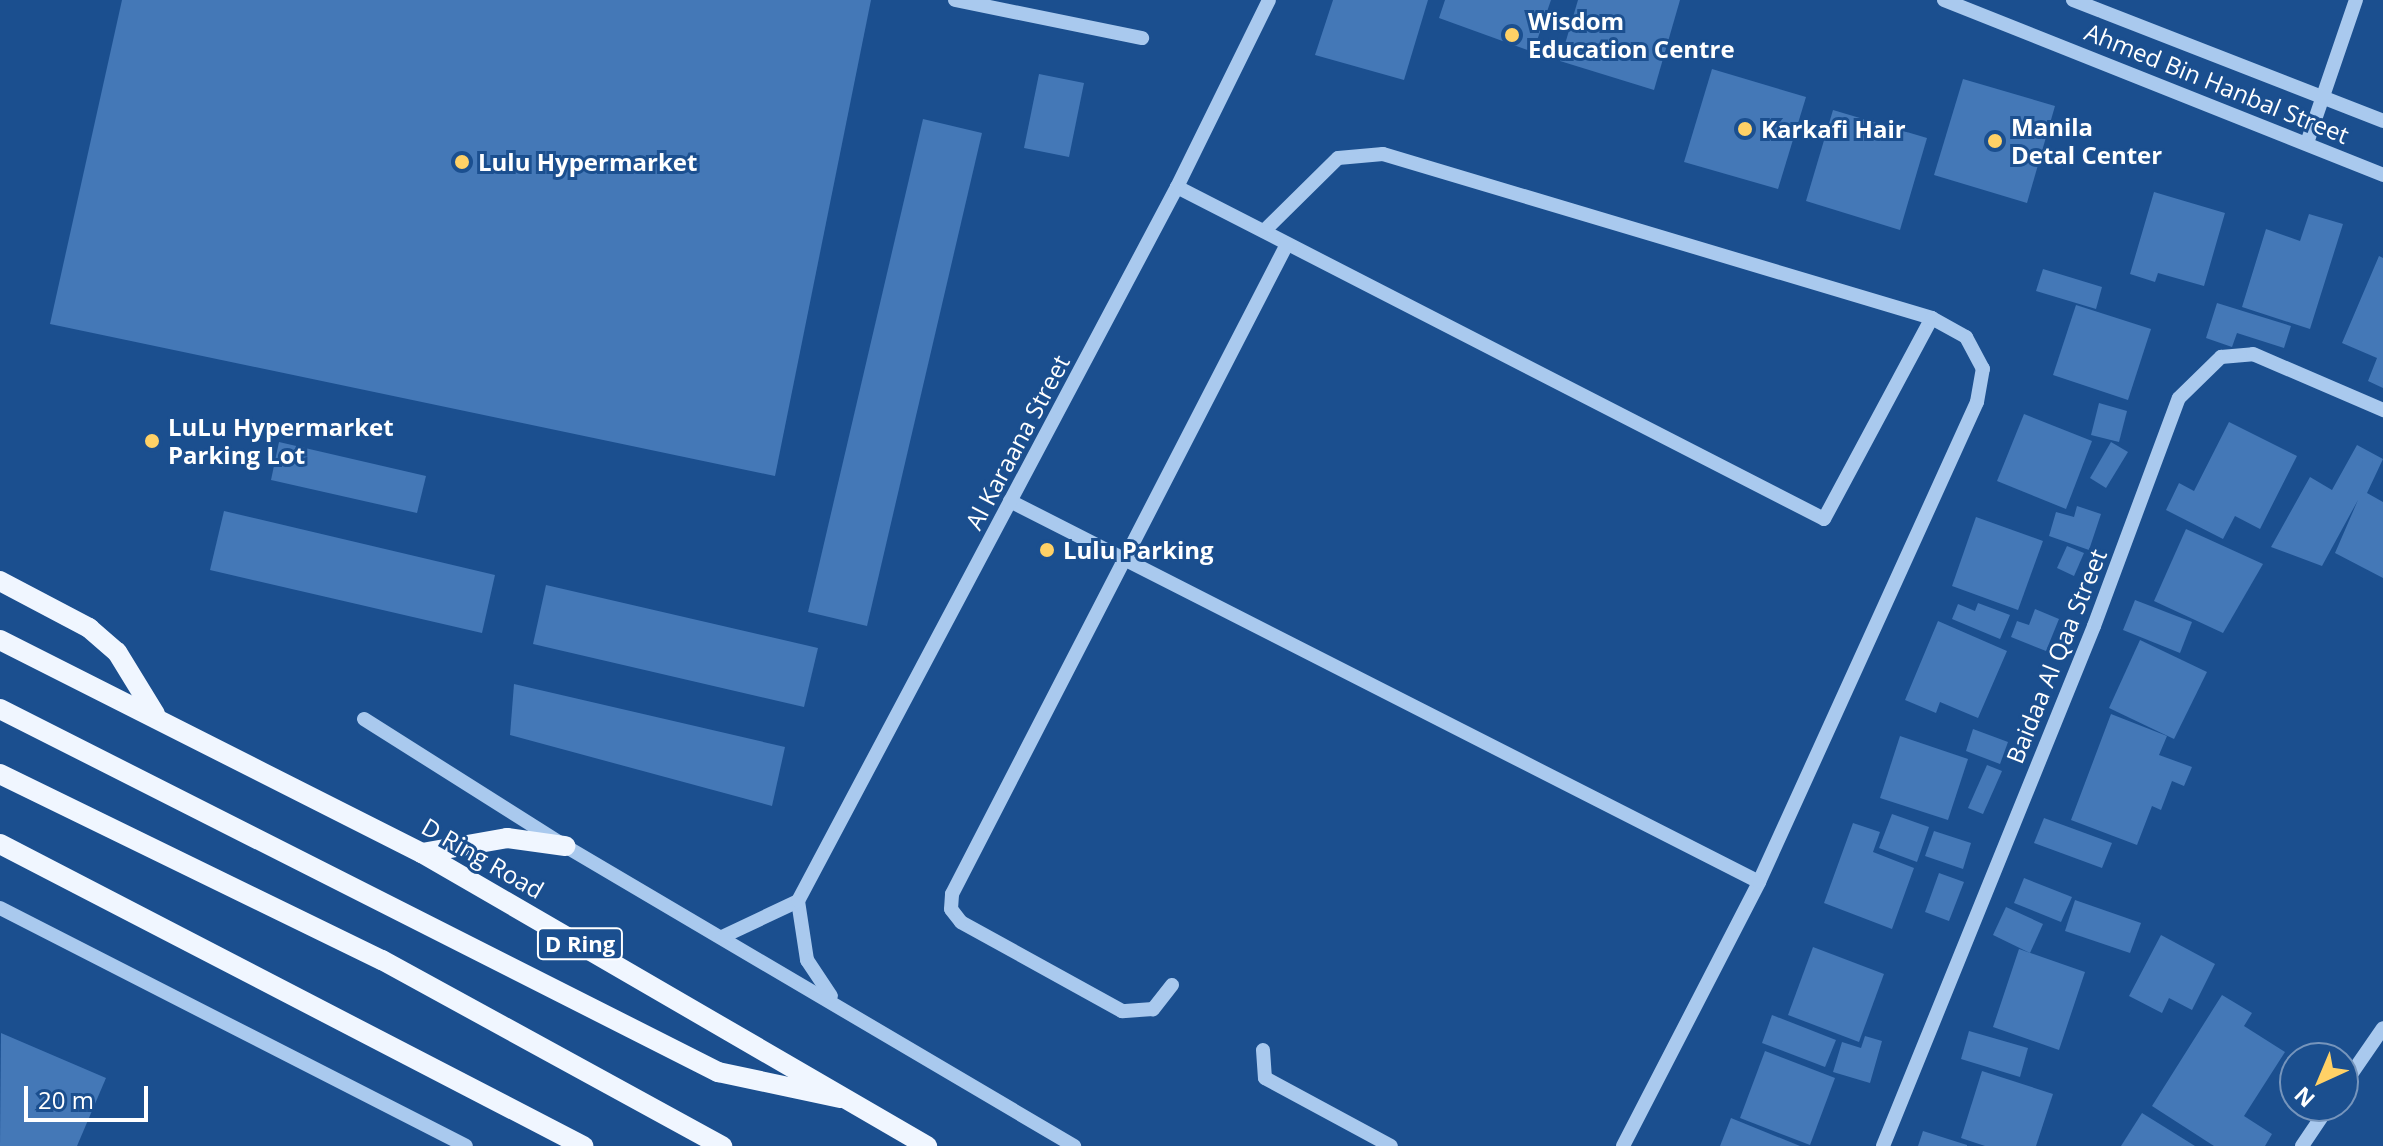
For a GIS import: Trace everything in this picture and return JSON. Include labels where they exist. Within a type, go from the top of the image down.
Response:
[{"type":"main road","points":[[0,581],[107,644],[139,681],[155,714]]},
{"type":"main road","name":"D Ring Road","points":[[0,640],[155,714],[422,853],[927,1146]]},
{"type":"main road","points":[[0,709],[718,1072],[851,1100]]},
{"type":"main road","points":[[0,774],[382,960],[722,1146]]},
{"type":"main road","points":[[422,853],[507,838],[565,846]]},
{"type":"main road","points":[[0,844],[583,1146]]},
{"type":"street","points":[[955,0],[1142,38]]},
{"type":"street","name":"Al Karaana Street","points":[[798,901],[1177,187],[1269,0]]},
{"type":"street","name":"Ahmed Bin Hanbal Street","points":[[1944,0],[2308,140],[2383,175]]},
{"type":"street","name":"Ahmed Bin Hanbal Street","points":[[2073,0],[2324,94],[2383,121]]},
{"type":"street","points":[[2308,140],[2356,0]]},
{"type":"street","points":[[1264,231],[1338,158],[1383,154],[1932,318],[1966,337],[1983,369],[1977,402],[1759,882],[1623,1146]]},
{"type":"street","points":[[1177,187],[1824,519],[1932,318]]},
{"type":"street","points":[[1172,985],[1153,1009],[1122,1011],[977,932],[951,909],[957,878],[1287,244]]},
{"type":"street","name":"Baidaa Al Qaa Street","points":[[1883,1146],[2094,626],[2179,398],[2221,357],[2253,354],[2383,410]]},
{"type":"street","points":[[1010,501],[1759,882]]},
{"type":"street","points":[[364,719],[565,846],[1074,1146]]},
{"type":"street","points":[[722,937],[798,901],[807,960],[841,1007]]},
{"type":"street","points":[[0,908],[466,1146]]},
{"type":"street","points":[[2359,1063],[2383,1028]]},
{"type":"street","points":[[1263,1050],[1265,1078],[1391,1146]]},
{"type":"street","points":[[2302,1146],[2318,1122]]},
{"type":"building","name":"Lulu Hypermarket","points":[[122,0],[871,0],[775,476],[50,324]]},
{"type":"building","points":[[1333,0],[1428,0],[1404,80],[1315,55]]},
{"type":"building","name":"Wisdom Education Centre","points":[[1445,0],[1551,0],[1533,52],[1439,18]]},
{"type":"building","points":[[1578,0],[1680,0],[1654,90],[1560,61]]},
{"type":"building","name":"Karkafi Hair","points":[[1712,69],[1806,97],[1778,189],[1684,162]]},
{"type":"building","points":[[1039,74],[1084,83],[1069,157],[1024,148]]},
{"type":"building","name":"Manila Detal Center","points":[[1963,79],[2055,106],[2027,203],[1934,175]]},
{"type":"building","name":"Karkafi Hair","points":[[1833,110],[1927,138],[1900,230],[1806,201]]},
{"type":"building","points":[[923,119],[982,133],[867,626],[808,612]]},
{"type":"building","points":[[2154,192],[2225,213],[2204,286],[2158,273],[2155,282],[2130,274]]},
{"type":"building","points":[[2309,214],[2343,224],[2310,329],[2242,307],[2266,229],[2300,241]]},
{"type":"building","points":[[2379,256],[2383,258],[2383,388],[2368,381],[2377,358],[2342,343]]},
{"type":"building","points":[[2043,269],[2102,287],[2096,309],[2036,291]]},
{"type":"building","points":[[2217,303],[2291,326],[2284,348],[2237,333],[2232,347],[2206,338]]},
{"type":"building","points":[[2076,305],[2151,329],[2128,400],[2053,375]]},
{"type":"building","points":[[2099,403],[2127,411],[2119,442],[2091,435]]},
{"type":"building","points":[[2024,414],[2092,441],[2066,509],[1997,481]]},
{"type":"building","points":[[2229,422],[2297,456],[2260,529],[2235,516],[2223,539],[2166,510],[2179,483],[2194,491]]},
{"type":"building","points":[[279,442],[426,476],[417,513],[271,480]]},
{"type":"building","points":[[2111,442],[2128,452],[2106,488],[2090,478]]},
{"type":"building","points":[[2357,445],[2383,459],[2367,493],[2383,502],[2383,578],[2335,553],[2358,500],[2322,566],[2271,547],[2310,477],[2332,490]]},
{"type":"building","points":[[2077,506],[2101,514],[2089,550],[2049,536],[2056,512],[2074,517]]},
{"type":"building","points":[[224,511],[495,575],[482,633],[210,570]]},
{"type":"building","points":[[1976,517],[2043,541],[2018,610],[1952,586]]},
{"type":"building","points":[[2186,529],[2263,564],[2223,633],[2154,601]]},
{"type":"building","points":[[2067,546],[2084,553],[2074,576],[2057,568]]},
{"type":"building","points":[[546,585],[818,648],[804,707],[533,644]]},
{"type":"building","points":[[2135,600],[2192,622],[2180,653],[2123,630]]},
{"type":"building","points":[[1978,603],[2010,615],[2000,639],[1952,619],[1958,604],[1975,611]]},
{"type":"building","points":[[2035,609],[2059,619],[2046,651],[2011,637],[2017,621],[2029,625]]},
{"type":"building","points":[[1938,621],[2007,651],[1978,718],[1940,702],[1936,713],[1905,700]]},
{"type":"building","points":[[2140,640],[2207,672],[2174,739],[2109,708]]},
{"type":"building","points":[[514,684],[785,747],[772,806],[510,735]]},
{"type":"building","points":[[2111,714],[2167,736],[2159,755],[2192,767],[2184,786],[2172,781],[2161,810],[2152,806],[2137,845],[2071,820]]},
{"type":"building","points":[[1973,729],[2008,742],[2000,764],[1966,751]]},
{"type":"building","points":[[1900,736],[1968,759],[1948,820],[1880,798]]},
{"type":"building","points":[[1987,765],[2002,771],[1983,814],[1968,808]]},
{"type":"building","points":[[1892,814],[1929,827],[1917,862],[1879,848]]},
{"type":"building","points":[[2044,818],[2112,843],[2102,868],[2034,843]]},
{"type":"building","points":[[1853,823],[1880,832],[1873,852],[1914,868],[1892,929],[1824,903]]},
{"type":"building","points":[[1934,831],[1971,843],[1963,869],[1925,856]]},
{"type":"building","points":[[1939,873],[1964,882],[1949,921],[1925,912]]},
{"type":"building","points":[[2024,878],[2072,897],[2061,922],[2014,903]]},
{"type":"building","points":[[2075,900],[2141,923],[2130,953],[2065,931]]},
{"type":"building","points":[[2006,907],[2043,924],[2030,953],[1993,935]]},
{"type":"building","points":[[2161,935],[2215,964],[2192,1010],[2169,998],[2162,1013],[2129,996]]},
{"type":"building","points":[[1813,947],[1884,974],[1859,1042],[1788,1015]]},
{"type":"building","points":[[2019,949],[2085,972],[2059,1050],[1993,1027]]},
{"type":"building","points":[[2222,995],[2252,1013],[2244,1026],[2279,1048],[2279,1061],[2244,1116],[2272,1134],[2265,1146],[2214,1146],[2152,1106]]},
{"type":"building","points":[[1772,1015],[1836,1040],[1825,1067],[1762,1043]]},
{"type":"building","points":[[1969,1031],[2028,1048],[2020,1077],[1961,1059]]},
{"type":"building","points":[[1,1033],[106,1078],[77,1146],[0,1146]]},
{"type":"building","points":[[1865,1036],[1882,1041],[1870,1083],[1833,1072],[1842,1042],[1861,1048]]},
{"type":"building","points":[[1765,1051],[1835,1078],[1810,1145],[1740,1118]]},
{"type":"building","points":[[1982,1071],[2053,1094],[2036,1146],[1985,1146],[1961,1138]]},
{"type":"building","points":[[2142,1113],[2195,1146],[2121,1146]]},
{"type":"building","points":[[1731,1118],[1800,1146],[1720,1146]]},
{"type":"building","points":[[1923,1131],[1967,1145],[1967,1146],[1918,1146]]},
{"type":"place","name":"Wisdom Education Centre","points":[[1512,35]]},
{"type":"place","name":"Karkafi Hair","points":[[1745,129]]},
{"type":"place","name":"Manila Detal Center","points":[[1995,141]]},
{"type":"place","name":"Lulu Hypermarket","points":[[462,162]]},
{"type":"place","name":"LuLu Hypermarket Parking Lot","points":[[152,441]]},
{"type":"place","name":"Lulu Parking","points":[[1047,550]]}]
